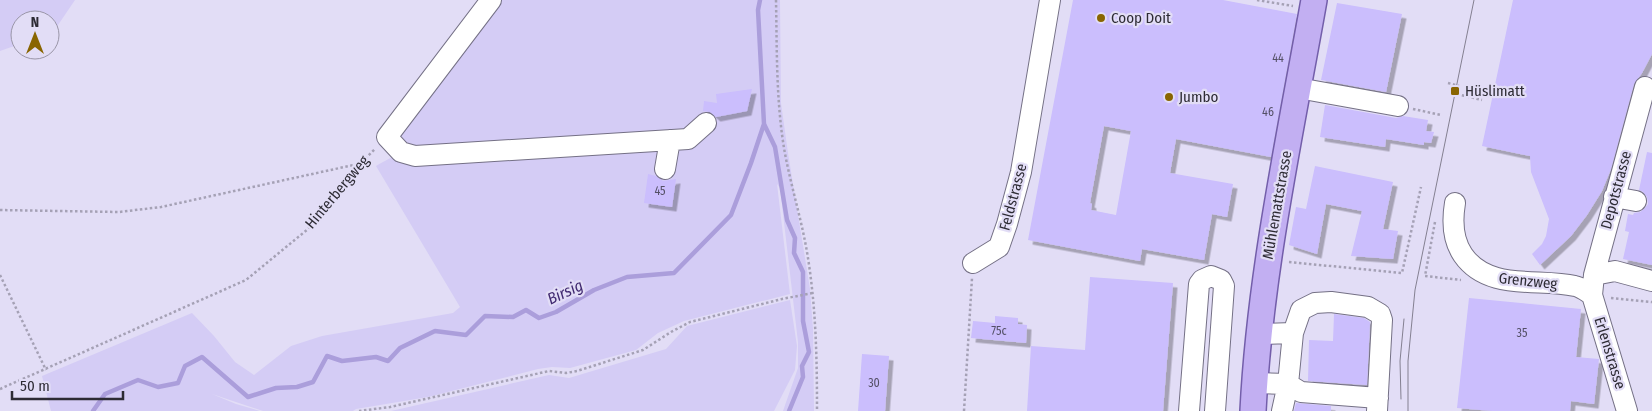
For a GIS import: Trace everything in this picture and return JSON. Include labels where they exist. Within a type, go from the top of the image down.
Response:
[{"type":"main road","name":"Mühlemattstrasse","points":[[1253,411],[1266,269],[1313,5]]},
{"type":"street","points":[[491,0],[387,136],[401,152],[415,156],[688,139],[706,123]]},
{"type":"street","name":"Feldstrasse","points":[[972,263],[999,247],[1007,224],[1021,172],[1050,0]]},
{"type":"street","name":"Depotstrasse","points":[[1592,295],[1594,275],[1614,196],[1645,87]]},
{"type":"street","points":[[1298,88],[1398,106]]},
{"type":"street","points":[[665,169],[670,140]]},
{"type":"street","points":[[1614,196],[1636,201]]},
{"type":"street","name":"Grenzweg","points":[[1455,203],[1452,217],[1458,247],[1467,260],[1480,272],[1495,279],[1577,286],[1592,295]]},
{"type":"street","points":[[1594,275],[1615,271],[1652,281]]},
{"type":"street","points":[[1188,411],[1199,284],[1202,280],[1211,276],[1221,280],[1224,286],[1215,411]]},
{"type":"street","name":"Erlenstrasse","points":[[1592,295],[1627,411]]},
{"type":"street","points":[[1255,383],[1288,384],[1301,392],[1378,404],[1382,320],[1380,314],[1368,307],[1332,302],[1315,303],[1301,310],[1293,333],[1288,384],[1282,411]]},
{"type":"street","points":[[1260,334],[1293,333]]},
{"type":"path","points":[[776,0],[778,99],[784,148],[807,250],[813,294],[817,357],[816,411]]},
{"type":"path","points":[[1257,0],[1313,5]]},
{"type":"path","points":[[1448,83],[1459,86]]},
{"type":"path","points":[[1458,94],[1482,100]]},
{"type":"path","points":[[1433,114],[1441,115]]},
{"type":"path","name":"Hinterbergweg","points":[[0,389],[246,280],[308,229],[360,164],[387,136]]},
{"type":"path","points":[[0,210],[119,212],[161,207],[360,164]]},
{"type":"path","points":[[1266,269],[1284,262],[1402,273],[1420,187]]},
{"type":"path","points":[[1424,276],[1435,222]]},
{"type":"path","points":[[964,411],[972,263]]},
{"type":"path","points":[[0,275],[46,370]]},
{"type":"path","points":[[359,411],[390,407],[549,371],[566,373],[577,371],[643,350],[670,332],[690,322],[782,299],[813,294]]},
{"type":"path","points":[[1592,295],[1652,302]]},
{"type":"shaded area","points":[[0,0],[75,0],[60,22],[60,10],[10,10],[10,48],[0,51]]},
{"type":"shaded area","points":[[497,0],[780,0],[781,103],[810,289],[813,329],[814,411],[783,411],[798,368],[798,342],[780,188],[777,184],[790,294],[684,321],[658,333],[636,350],[570,368],[552,367],[538,369],[428,397],[353,411],[263,411],[212,394],[260,411],[51,411],[42,376],[192,313],[235,362],[254,375],[291,346],[322,336],[453,313],[460,307],[376,166],[398,152],[402,143],[401,127]]},
{"type":"shaded area","points":[[790,300],[797,346],[795,370],[774,411],[391,411],[549,375],[569,378],[666,349],[687,326]]},
{"type":"building","points":[[1073,0],[1223,0],[1297,14],[1271,157],[1176,139],[1170,173],[1233,184],[1227,217],[1212,214],[1204,260],[1142,249],[1140,261],[1028,240]],"holes":[[[1104,126],[1131,131],[1116,215],[1091,210],[1092,204],[1090,203]]]},
{"type":"building","points":[[1513,0],[1652,0],[1652,54],[1634,84],[1611,169],[1602,191],[1571,236],[1540,265],[1532,254],[1542,244],[1546,236],[1549,219],[1531,172],[1530,156],[1482,146]]},
{"type":"building","points":[[1337,3],[1402,14],[1386,92],[1321,80]]},
{"type":"building","points":[[752,89],[747,111],[716,117],[710,112],[703,111],[704,101],[717,103],[716,94]]},
{"type":"building","points":[[1325,105],[1396,118],[1403,116],[1428,120],[1426,131],[1434,132],[1431,143],[1424,142],[1424,145],[1386,139],[1385,147],[1320,137]]},
{"type":"building","points":[[1647,152],[1652,153],[1652,265],[1623,259],[1629,232],[1625,231],[1628,214],[1633,215],[1640,212],[1648,204],[1647,197],[1639,190]]},
{"type":"building","points":[[1315,166],[1393,182],[1383,229],[1398,231],[1393,259],[1351,256],[1362,211],[1326,204],[1317,254],[1289,245],[1296,207],[1306,209]]},
{"type":"building","points":[[648,174],[656,176],[663,181],[676,179],[672,207],[644,203]]},
{"type":"building","points":[[1090,277],[1173,283],[1163,411],[1027,411],[1031,346],[1085,350]]},
{"type":"building","points":[[1469,298],[1581,309],[1576,357],[1599,359],[1594,404],[1571,401],[1570,411],[1492,411],[1457,408]]},
{"type":"building","points":[[1334,314],[1364,318],[1370,322],[1367,385],[1308,381],[1309,340],[1333,341]]},
{"type":"building","points":[[995,316],[1018,318],[1018,324],[1027,325],[1026,343],[971,338],[973,321],[995,323]]},
{"type":"building","points":[[862,354],[889,356],[885,411],[858,411]]},
{"type":"building","points":[[1296,403],[1331,406],[1331,411],[1294,411]]},
{"type":"waterway","name":"Birsig","points":[[93,411],[105,394],[138,380],[158,387],[178,383],[185,366],[202,357],[248,397],[276,388],[297,387],[313,382],[327,356],[342,361],[376,357],[388,361],[400,348],[435,331],[466,335],[485,316],[513,317],[526,310],[539,318],[556,312],[594,290],[627,277],[674,273],[731,215],[764,124],[758,10],[760,0]]},
{"type":"waterway","points":[[764,124],[775,147],[787,220],[795,238],[794,253],[803,272],[803,321],[809,352],[802,366],[803,377],[789,411]]},
{"type":"tram line","points":[[1408,411],[1408,361],[1415,290],[1474,0]]},
{"type":"tram line","points":[[1401,399],[1400,361],[1404,319]]},
{"type":"place","name":"Coop Doit","points":[[1101,18]]},
{"type":"place","name":"Hüslimatt","points":[[1455,91]]},
{"type":"place","name":"Jumbo","points":[[1169,97]]}]
